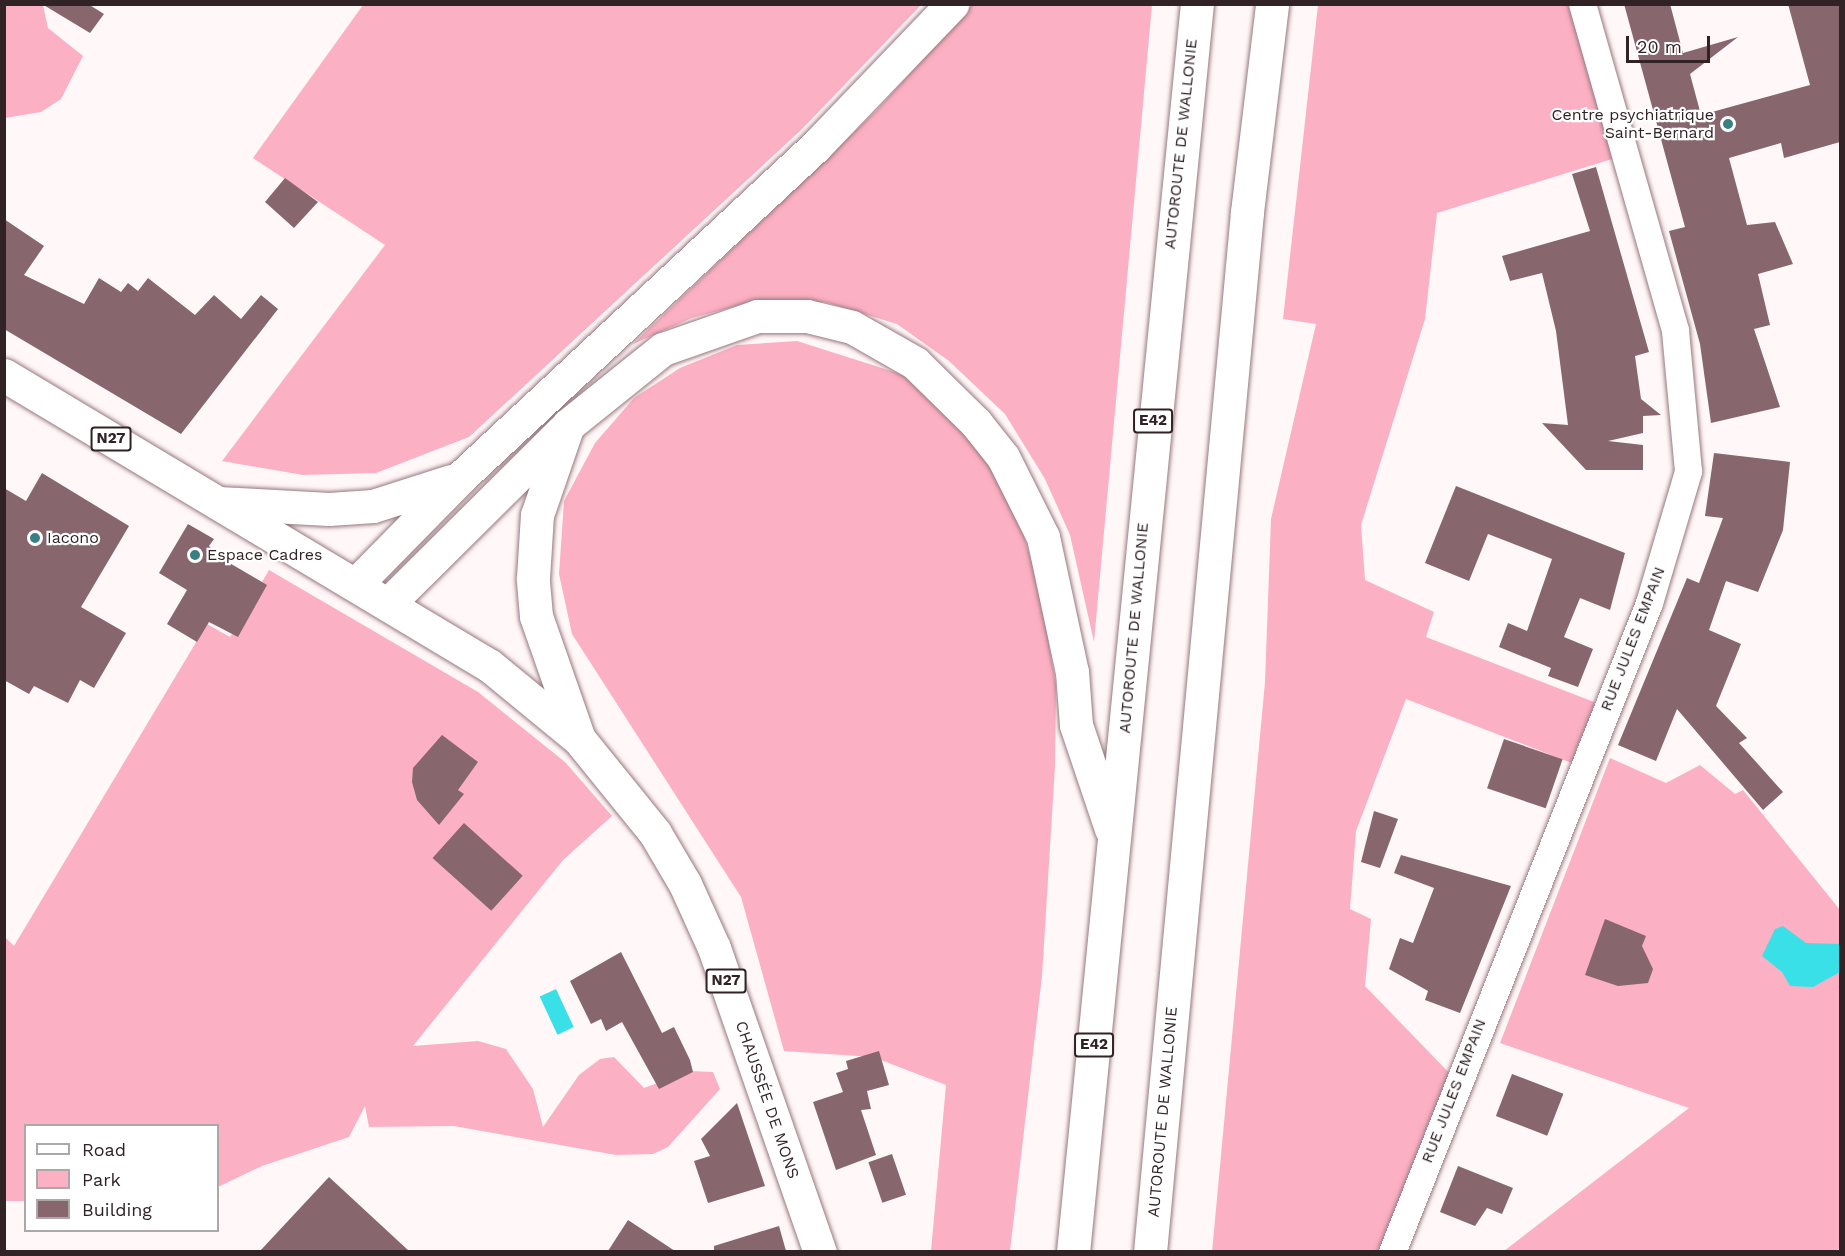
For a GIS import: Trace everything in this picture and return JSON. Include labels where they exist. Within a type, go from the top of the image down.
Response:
[{"type":"main road","points":[[356,584],[461,477],[816,146],[952,4]]},
{"type":"main road","name":"AUTOROUTE DE WALLONIE","points":[[1073,1251],[1197,4]]},
{"type":"main road","name":"AUTOROUTE DE WALLONIE","points":[[1150,1251],[1247,212],[1272,4]]},
{"type":"main road","points":[[389,603],[568,425],[663,349],[757,316],[807,316],[852,327],[915,363],[976,423],[1003,457],[1043,537],[1072,672],[1076,725],[1115,839]]},
{"type":"main road","name":"N27","points":[[4,375],[389,603],[490,666],[579,739]]},
{"type":"main road","points":[[568,425],[537,515],[533,578],[536,616],[579,739]]},
{"type":"main road","points":[[218,503],[329,509],[373,506],[461,477]]},
{"type":"main road","name":"CHAUSSÉE DE MONS","points":[[579,739],[655,833],[690,895],[714,948],[819,1251]]},
{"type":"street","name":"RUE JULES EMPAIN","points":[[1392,1251],[1649,603],[1688,471],[1675,330],[1582,4]]},
{"type":"green space","points":[[5,5],[43,5],[48,28],[83,56],[61,99],[41,112],[5,118]]},
{"type":"green space","points":[[363,5],[921,5],[802,129],[469,437],[376,473],[303,475],[222,461],[385,245],[253,158]]},
{"type":"green space","points":[[972,5],[1152,5],[1094,642],[1070,535],[1045,479],[1005,414],[949,361],[897,324],[825,302],[748,303],[692,318],[633,344],[876,111]]},
{"type":"green space","points":[[1318,5],[1582,5],[1625,155],[1437,213],[1425,319],[1361,525],[1365,580],[1434,612],[1426,637],[1607,707],[1582,767],[1406,699],[1356,831],[1350,909],[1371,919],[1365,986],[1457,1081],[1392,1251],[1212,1252],[1265,682],[1271,519],[1316,324],[1283,319]]},
{"type":"green space","points":[[797,341],[907,376],[980,442],[1015,507],[1039,585],[1056,685],[1055,766],[1042,976],[1010,1251],[931,1251],[946,1085],[873,1057],[784,1051],[741,897],[572,634],[559,574],[564,501],[595,443],[634,398],[680,368],[737,345]]},
{"type":"green space","points":[[269,570],[478,692],[565,762],[612,816],[563,860],[413,1046],[478,1041],[506,1049],[533,1089],[543,1127],[579,1075],[600,1059],[614,1057],[644,1088],[690,1071],[713,1072],[720,1089],[668,1147],[653,1154],[616,1155],[454,1126],[369,1127],[365,1106],[349,1137],[262,1166],[219,1187],[219,1124],[24,1124],[24,1201],[5,1201],[4,936],[14,946],[207,624],[230,637]]},
{"type":"green space","points":[[1610,758],[1666,783],[1700,765],[1735,794],[1743,790],[1840,910],[1840,1247],[1836,1252],[1504,1251],[1689,1108],[1500,1043]]},
{"type":"water","points":[[1783,926],[1806,943],[1840,944],[1840,972],[1813,987],[1790,986],[1782,972],[1762,956],[1775,929]]},
{"type":"water","points":[[556,989],[574,1027],[557,1035],[540,997]]},
{"type":"building","points":[[42,4],[88,4],[104,14],[90,33]]},
{"type":"building","points":[[1624,4],[1670,4],[1683,53],[1738,37],[1690,74],[1701,115],[1810,85],[1788,4],[1840,4],[1840,142],[1784,158],[1781,143],[1729,158],[1747,225],[1775,222],[1793,264],[1758,274],[1770,325],[1754,329],[1780,407],[1711,423],[1700,344],[1669,231],[1685,227]]},
{"type":"building","points":[[1596,167],[1649,352],[1635,356],[1641,399],[1661,415],[1643,416],[1643,433],[1608,441],[1643,445],[1643,470],[1586,470],[1542,423],[1568,425],[1556,331],[1542,273],[1510,281],[1502,256],[1590,231],[1572,174]]},
{"type":"building","points":[[285,178],[318,202],[294,228],[265,202]]},
{"type":"building","points":[[4,219],[44,246],[24,275],[84,304],[99,278],[121,292],[128,283],[138,291],[148,278],[195,315],[214,295],[241,319],[261,295],[278,309],[181,434],[4,329]]},
{"type":"building","points":[[1714,453],[1790,462],[1783,530],[1758,592],[1726,581],[1709,630],[1741,644],[1716,706],[1747,738],[1739,743],[1783,792],[1763,810],[1677,709],[1656,761],[1618,745],[1687,578],[1699,583],[1723,518],[1705,516]]},
{"type":"building","points":[[42,473],[129,526],[81,607],[126,633],[94,688],[80,680],[68,703],[34,686],[29,694],[4,680],[4,488],[26,501]]},
{"type":"building","points":[[1456,486],[1625,553],[1610,610],[1580,598],[1564,637],[1593,649],[1578,687],[1548,676],[1551,668],[1499,647],[1508,623],[1527,631],[1552,559],[1488,534],[1469,581],[1425,563]]},
{"type":"building","points":[[188,524],[214,539],[209,546],[221,558],[267,585],[238,637],[209,622],[197,642],[167,624],[187,590],[159,573]]},
{"type":"building","points":[[442,735],[478,762],[458,790],[464,794],[439,825],[417,800],[412,782],[413,768]]},
{"type":"building","points":[[1504,739],[1563,759],[1546,808],[1487,788]]},
{"type":"building","points":[[1374,811],[1398,819],[1380,868],[1361,862]]},
{"type":"building","points":[[464,823],[523,876],[491,911],[433,858]]},
{"type":"building","points":[[1401,855],[1511,886],[1460,1013],[1425,1000],[1428,991],[1389,969],[1400,938],[1413,943],[1434,888],[1394,873]]},
{"type":"building","points":[[1605,919],[1646,936],[1642,946],[1653,969],[1648,983],[1618,986],[1585,975]]},
{"type":"building","points":[[621,952],[662,1033],[674,1027],[690,1060],[693,1072],[659,1089],[622,1022],[606,1031],[601,1019],[591,1024],[570,981]]},
{"type":"building","points":[[879,1051],[889,1085],[867,1091],[871,1109],[861,1110],[876,1155],[836,1170],[813,1102],[843,1092],[836,1073],[848,1069],[846,1061]]},
{"type":"building","points":[[1512,1074],[1563,1094],[1547,1136],[1496,1116]]},
{"type":"building","points":[[737,1103],[765,1186],[708,1203],[694,1161],[710,1156],[701,1139]]},
{"type":"building","points":[[892,1154],[906,1195],[882,1203],[868,1162]]},
{"type":"building","points":[[1458,1166],[1513,1188],[1502,1214],[1487,1208],[1475,1226],[1440,1212]]},
{"type":"building","points":[[329,1177],[409,1251],[260,1251]]},
{"type":"building","points":[[628,1220],[675,1251],[608,1251]]},
{"type":"building","points":[[779,1226],[786,1251],[714,1251],[714,1246]]},
{"type":"place","name":"Centre psychiatrique Saint-Bernard","points":[[1728,124]]},
{"type":"place","name":"Iacono","points":[[35,538]]},
{"type":"place","name":"Espace Cadres","points":[[195,555]]}]
